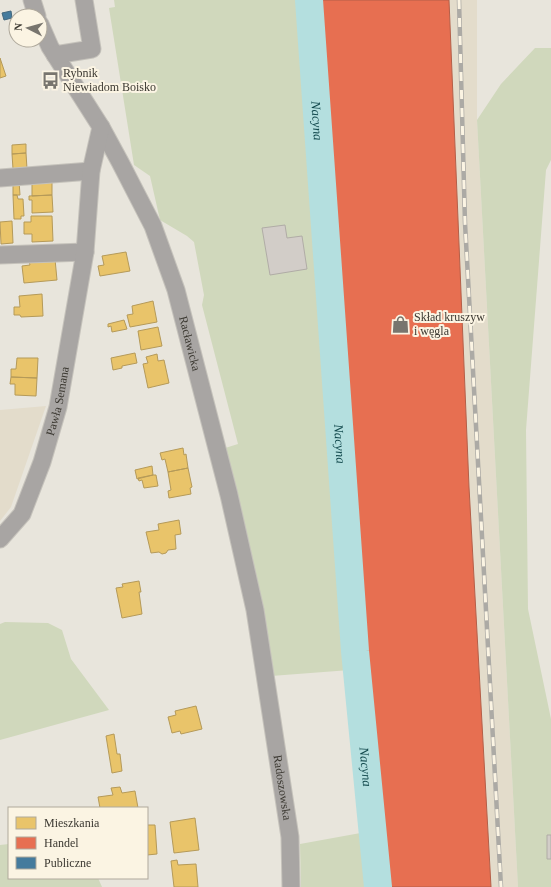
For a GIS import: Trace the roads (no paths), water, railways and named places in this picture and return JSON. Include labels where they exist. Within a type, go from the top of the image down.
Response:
[{"type":"street","points":[[55,54],[92,49],[84,0]]},
{"type":"street","name":"Racławicka","points":[[48,40],[55,54],[101,127],[153,226],[176,290],[230,495],[255,610],[268,689]]},
{"type":"street","name":"Pawła Semana","points":[[0,539],[22,514],[42,462],[58,407],[85,252],[91,171],[101,127]]},
{"type":"street","points":[[0,178],[91,171]]},
{"type":"street","points":[[0,255],[85,252]]},
{"type":"street","name":"Radoszowska","points":[[268,689],[290,837],[291,887]]},
{"type":"waterway","name":"Nacyna","points":[[309,0],[355,651],[378,887]]},
{"type":"railway","points":[[459,0],[465,223],[501,887]]},
{"type":"place","name":"Rybnik Niewiadom Boisko","points":[[50,80]]},
{"type":"place","name":"Skład kruszyw i węgla","points":[[401,324]]}]
